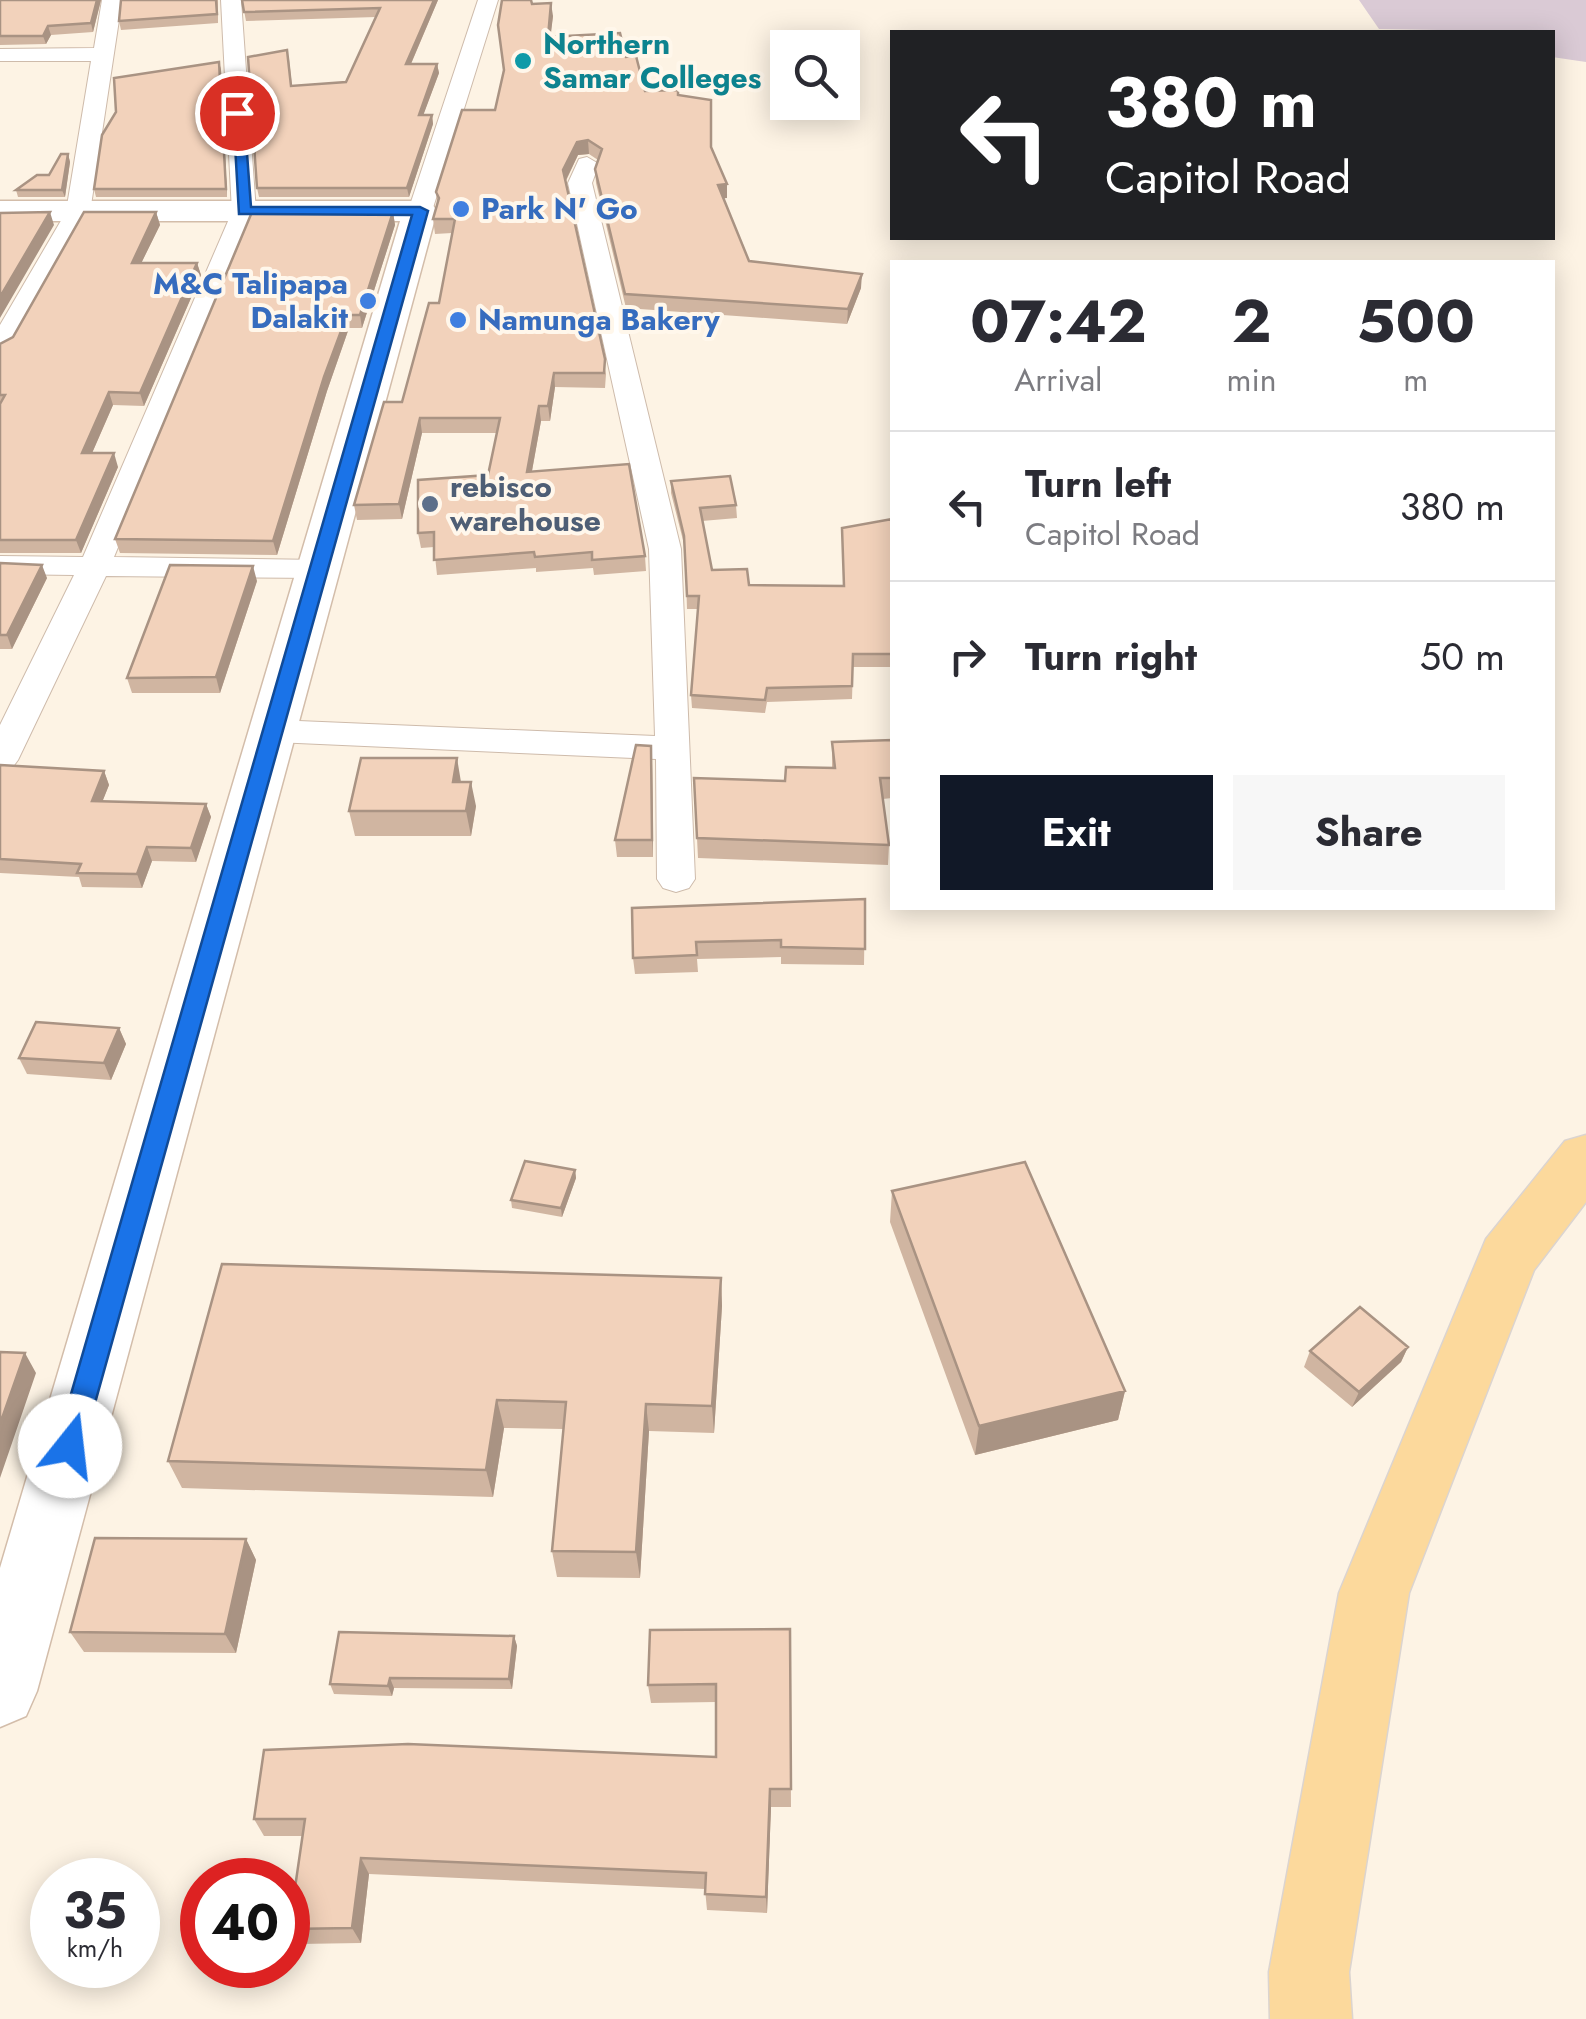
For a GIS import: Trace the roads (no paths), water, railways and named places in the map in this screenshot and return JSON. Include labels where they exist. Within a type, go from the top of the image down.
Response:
[{"type":"main road","points":[[1310,2019],[1310,1972],[1374,1593],[1508,1257],[1586,1158]]},
{"type":"street","points":[[0,348],[78,212],[112,0]]},
{"type":"street","points":[[2,751],[94,568],[244,212],[231,0]]},
{"type":"street","points":[[0,1691],[420,211],[488,0]]},
{"type":"street","points":[[0,55],[106,54]]},
{"type":"street","points":[[587,164],[580,183],[665,550],[676,879]]},
{"type":"street","points":[[0,212],[420,211]]},
{"type":"street","points":[[0,565],[320,569]]},
{"type":"street","points":[[275,731],[673,748]]},
{"type":"place","name":"Northern Samar Colleges","points":[[523,61]]},
{"type":"place","name":"Park N' Go","points":[[461,209]]},
{"type":"place","name":"M&C Talipapa Dalakit","points":[[368,301]]},
{"type":"place","name":"Namunga Bakery","points":[[458,320]]},
{"type":"place","name":"rebisco warehouse","points":[[430,504]]}]
